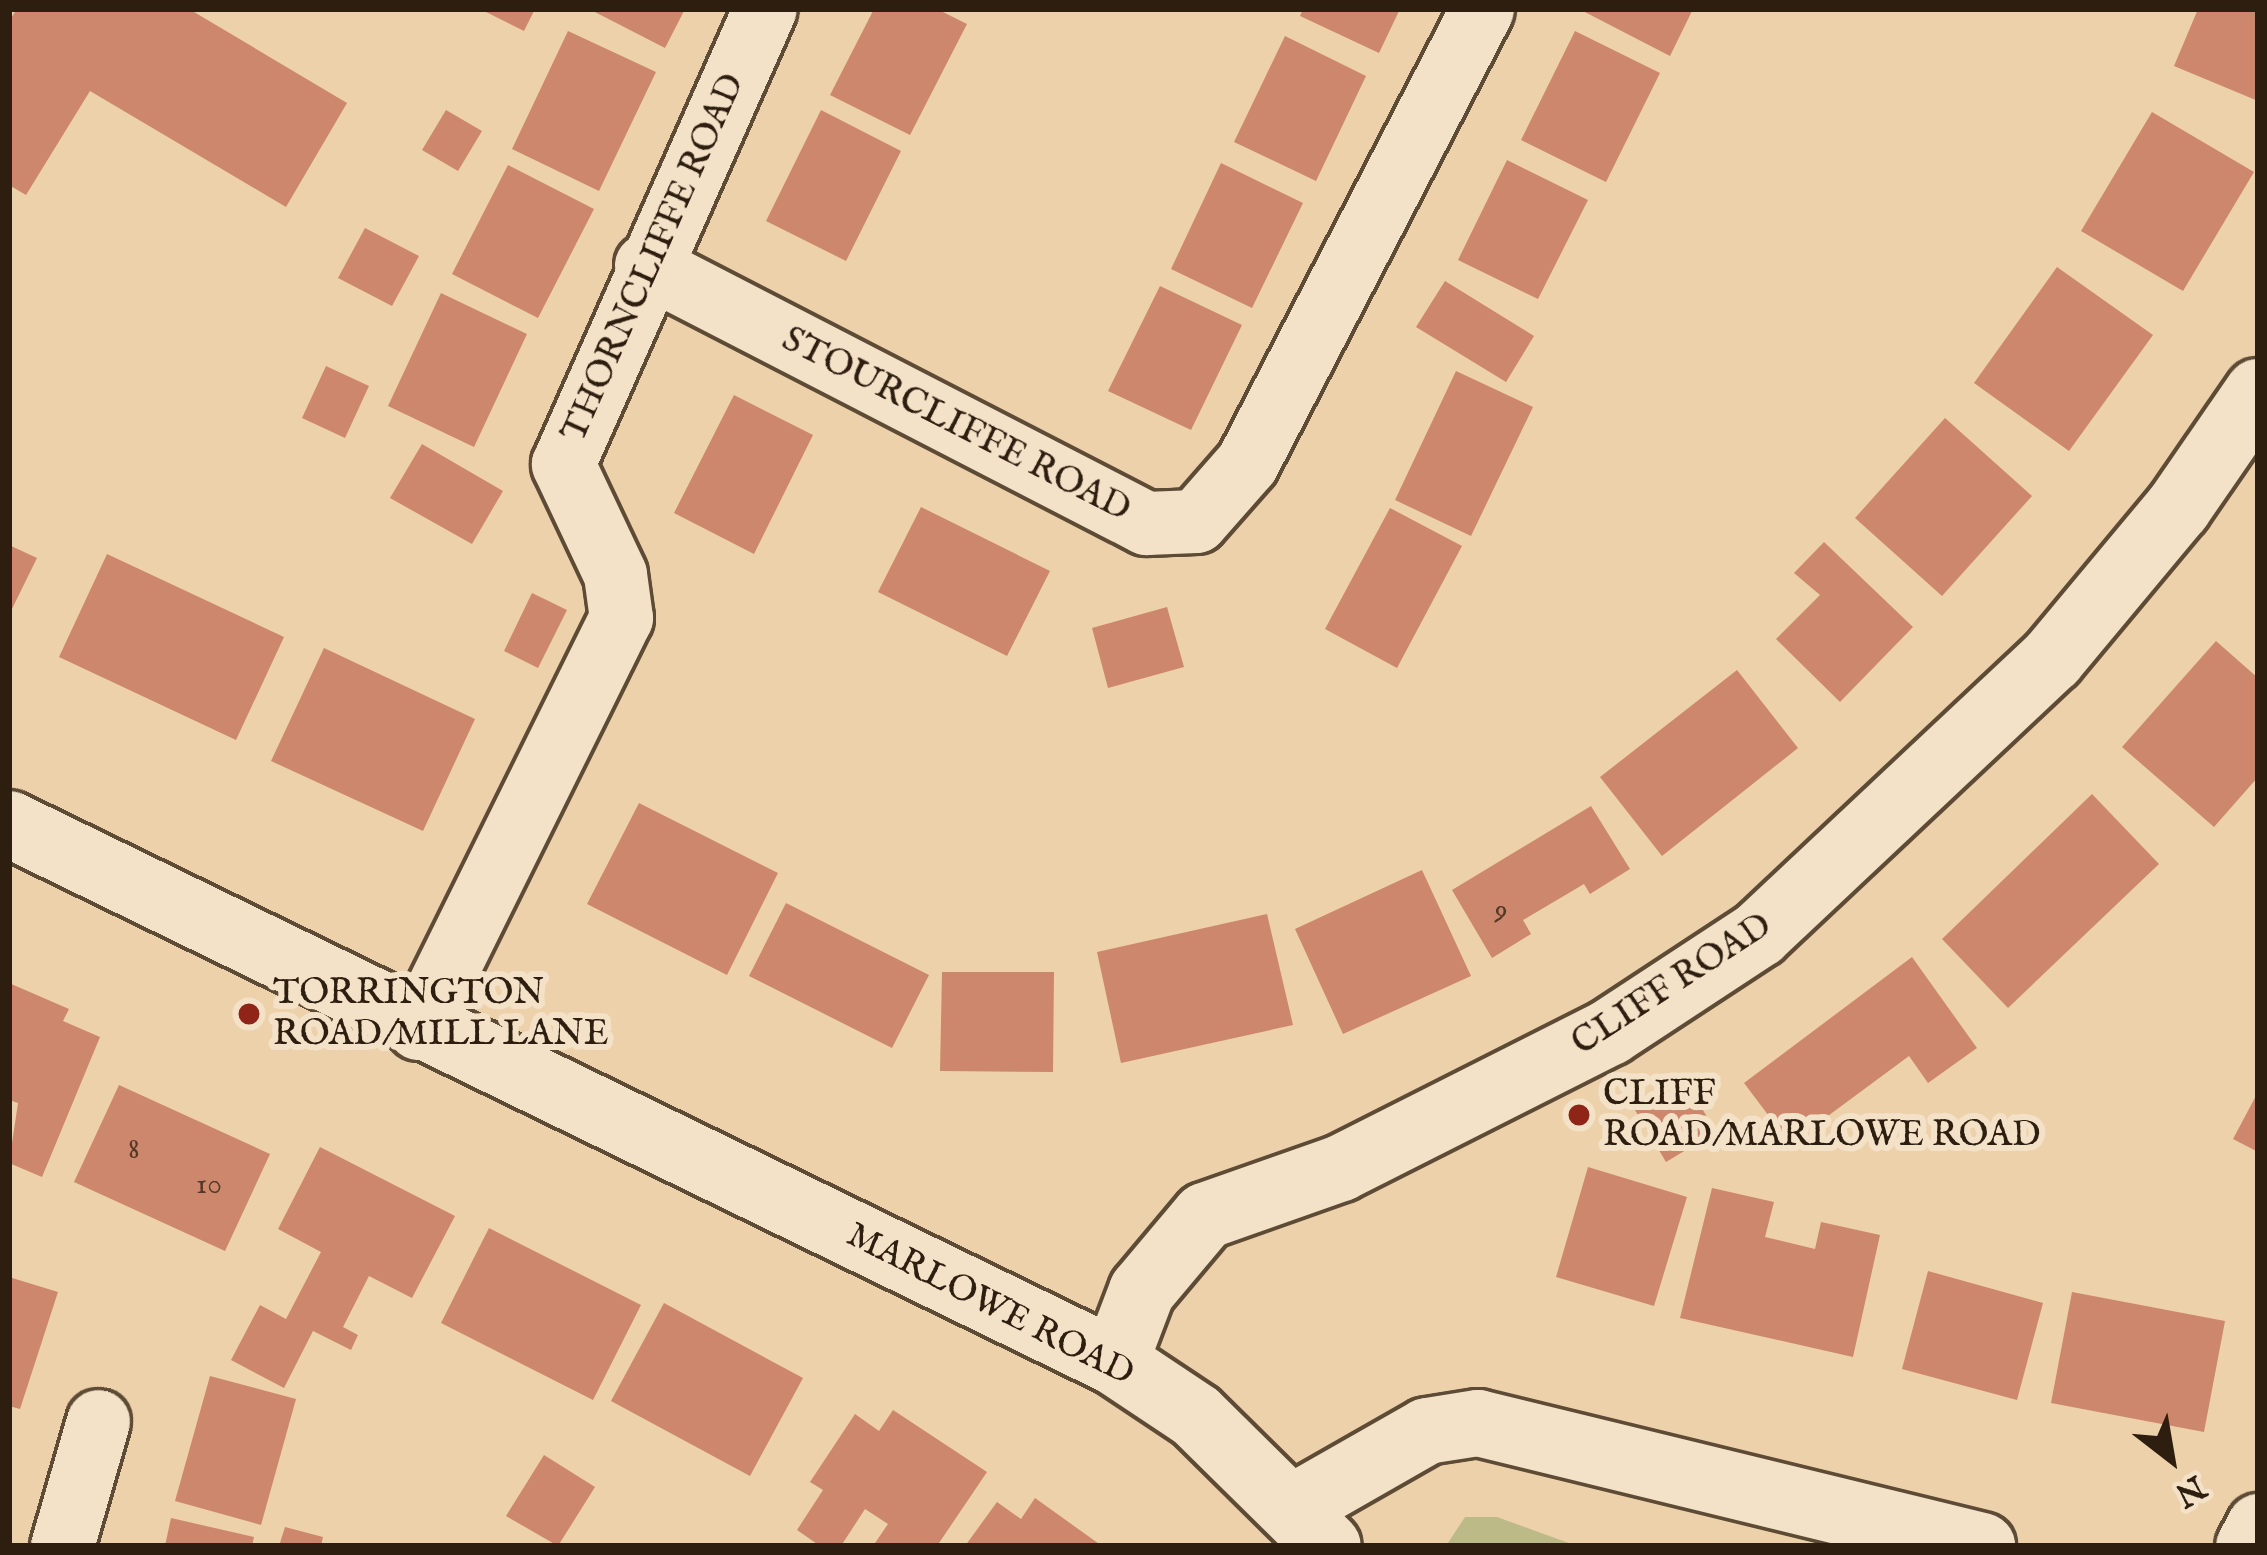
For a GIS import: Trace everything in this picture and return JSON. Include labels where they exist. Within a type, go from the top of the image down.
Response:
[{"type":"street","name":"THORNCLIFFE ROAD","points":[[418,1028],[621,617],[615,574],[563,464],[646,265],[765,9]]},
{"type":"street","name":"STOURCLIFFE ROAD","points":[[646,265],[1146,523],[1196,521],[1247,464],[1482,9]]},
{"type":"street","name":"CLIFF ROAD","points":[[1115,1362],[1142,1291],[1205,1216],[1341,1168],[1610,1032],[1759,934],[2052,659],[2178,508],[2258,392]]},
{"type":"street","name":"MARLOWE ROAD","points":[[9,824],[418,1028],[1115,1362],[1196,1416],[1311,1526],[1427,1431],[1478,1423],[1982,1546]]},
{"type":"street","points":[[62,1546],[98,1421]]},
{"type":"street","points":[[2247,1546],[2258,1525]]},
{"type":"shaded area","points":[[1465,1517],[1497,1517],[1577,1546],[1446,1546]]},
{"type":"building","points":[[17,9],[189,9],[347,103],[286,207],[90,91],[26,195],[9,185],[9,21]]},
{"type":"building","points":[[480,9],[535,9],[524,31]]},
{"type":"building","points":[[589,9],[685,9],[665,48]]},
{"type":"building","points":[[874,9],[937,9],[967,24],[910,135],[830,95]]},
{"type":"building","points":[[1303,9],[1400,9],[1379,53],[1300,16]]},
{"type":"building","points":[[1579,9],[1693,9],[1670,56]]},
{"type":"building","points":[[2198,9],[2258,9],[2258,101],[2174,66]]},
{"type":"building","points":[[568,31],[656,72],[599,191],[512,149]]},
{"type":"building","points":[[1575,31],[1660,73],[1606,182],[1521,140]]},
{"type":"building","points":[[1285,36],[1366,76],[1316,181],[1234,142]]},
{"type":"building","points":[[446,110],[482,131],[458,171],[422,150]]},
{"type":"building","points":[[821,110],[901,151],[846,261],[766,221]]},
{"type":"building","points":[[2152,112],[2254,172],[2183,291],[2081,231]]},
{"type":"building","points":[[1507,160],[1588,200],[1538,299],[1458,260]]},
{"type":"building","points":[[1221,163],[1303,203],[1252,308],[1171,269]]},
{"type":"building","points":[[508,165],[594,209],[538,318],[452,274]]},
{"type":"building","points":[[365,228],[419,256],[392,306],[338,278]]},
{"type":"building","points":[[2057,267],[2153,335],[2069,451],[1974,383]]},
{"type":"building","points":[[1445,281],[1534,336],[1506,382],[1416,327]]},
{"type":"building","points":[[1160,286],[1242,325],[1191,430],[1108,391]]},
{"type":"building","points":[[441,293],[527,334],[474,447],[388,406]]},
{"type":"building","points":[[326,366],[369,386],[345,438],[302,418]]},
{"type":"building","points":[[1456,371],[1533,407],[1471,536],[1395,500]]},
{"type":"building","points":[[734,395],[813,435],[754,554],[674,513]]},
{"type":"building","points":[[1945,418],[2032,496],[1942,596],[1855,518]]},
{"type":"building","points":[[422,444],[503,491],[472,544],[390,498]]},
{"type":"building","points":[[921,507],[1050,571],[1007,656],[878,592]]},
{"type":"building","points":[[1390,508],[1462,546],[1397,668],[1325,629]]},
{"type":"building","points":[[1824,542],[1913,627],[1840,702],[1776,639],[1820,595],[1794,573]]},
{"type":"building","points":[[9,545],[37,558],[9,615]]},
{"type":"building","points":[[107,554],[284,637],[236,740],[59,657]]},
{"type":"building","points":[[532,593],[567,610],[538,668],[504,651]]},
{"type":"building","points":[[1167,607],[1184,667],[1108,688],[1092,628]]},
{"type":"building","points":[[2216,641],[2258,678],[2258,777],[2214,827],[2122,747]]},
{"type":"building","points":[[324,648],[475,719],[423,831],[271,761]]},
{"type":"building","points":[[1737,670],[1798,748],[1662,856],[1600,777]]},
{"type":"building","points":[[2092,794],[2159,864],[2008,1008],[1942,939]]},
{"type":"building","points":[[639,803],[778,873],[727,975],[587,904]]},
{"type":"building","points":[[1591,806],[1630,869],[1590,894],[1584,884],[1523,920],[1531,934],[1492,958],[1452,890]]},
{"type":"building","points":[[1422,870],[1471,976],[1343,1034],[1295,929]]},
{"type":"building","points":[[786,903],[929,975],[892,1048],[749,976]]},
{"type":"building","points":[[1267,914],[1293,1025],[1121,1063],[1097,952]]},
{"type":"building","points":[[1912,957],[1977,1048],[1928,1083],[1909,1056],[1790,1144],[1744,1083]]},
{"type":"building","points":[[942,972],[1054,972],[1053,1072],[940,1071]]},
{"type":"building","points":[[9,983],[69,1009],[63,1021],[100,1037],[42,1177],[9,1163],[18,1103],[9,1100]]},
{"type":"building","points":[[1682,1075],[1716,1132],[1666,1162],[1632,1105]]},
{"type":"building","points":[[119,1085],[270,1154],[225,1251],[74,1182]]},
{"type":"building","points":[[2258,1092],[2258,1152],[2233,1139]]},
{"type":"building","points":[[320,1147],[455,1216],[412,1298],[369,1276],[343,1327],[358,1335],[351,1350],[313,1331],[284,1388],[231,1360],[260,1305],[286,1319],[321,1252],[278,1229]]},
{"type":"building","points":[[1588,1167],[1687,1197],[1654,1306],[1556,1277]]},
{"type":"building","points":[[1712,1188],[1774,1202],[1765,1237],[1815,1249],[1821,1222],[1880,1235],[1853,1357],[1680,1318]]},
{"type":"building","points":[[489,1228],[641,1305],[593,1400],[441,1323]]},
{"type":"building","points":[[1928,1271],[2043,1303],[2017,1400],[1902,1369]]},
{"type":"building","points":[[9,1277],[58,1292],[20,1409],[9,1406]]},
{"type":"building","points":[[2072,1292],[2225,1321],[2204,1432],[2051,1403]]},
{"type":"building","points":[[664,1303],[803,1378],[750,1476],[611,1401]]},
{"type":"building","points":[[210,1376],[296,1399],[261,1525],[175,1501]]},
{"type":"building","points":[[893,1410],[987,1472],[937,1546],[873,1546],[888,1524],[865,1509],[841,1546],[820,1546],[797,1530],[823,1490],[810,1482],[855,1414],[879,1431]]},
{"type":"building","points":[[544,1455],[595,1487],[558,1546],[506,1516]]},
{"type":"building","points":[[1035,1498],[1102,1546],[965,1546],[997,1502],[1021,1519]]},
{"type":"building","points":[[171,1518],[254,1537],[252,1546],[165,1546]]},
{"type":"building","points":[[285,1527],[323,1537],[321,1546],[279,1546]]},
{"type":"place","name":"TORRINGTON ROAD/MILL LANE","points":[[249,1014]]},
{"type":"place","name":"CLIFF ROAD/MARLOWE ROAD","points":[[1579,1115]]}]
